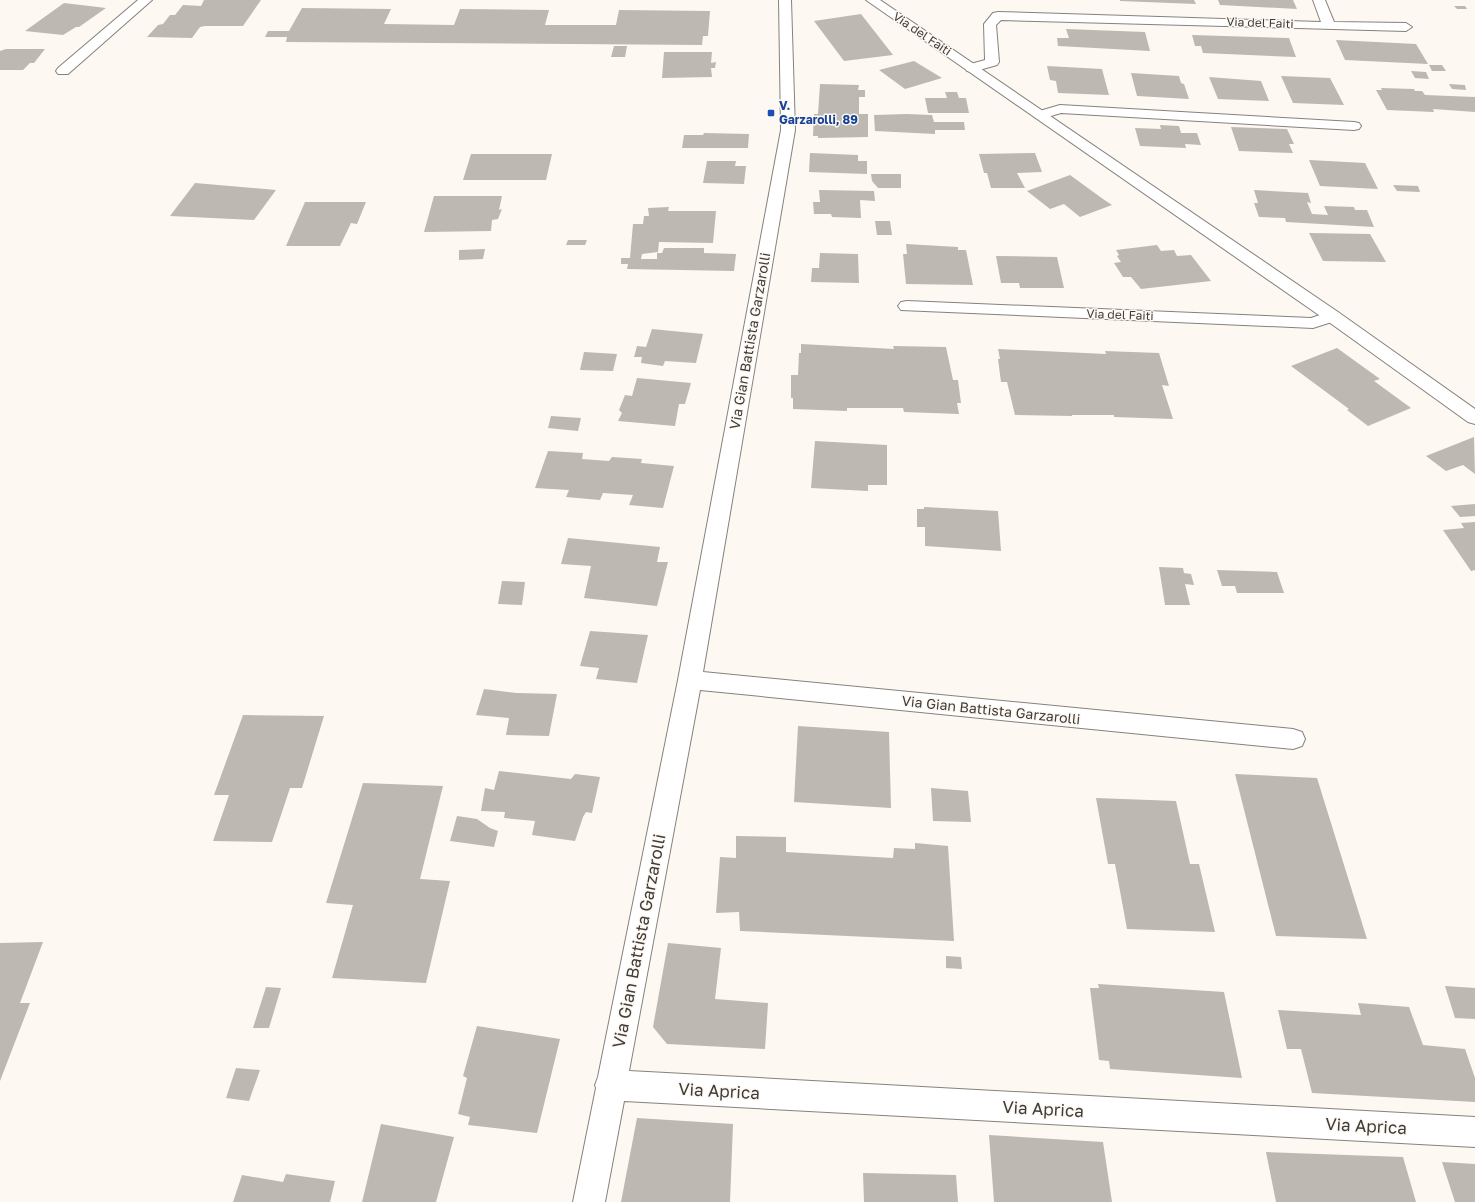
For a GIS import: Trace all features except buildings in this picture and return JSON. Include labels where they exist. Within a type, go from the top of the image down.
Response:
[{"type":"street","points":[[63,71],[146,0]]},
{"type":"street","name":"Via Gian Battista Garzarolli","points":[[589,1202],[610,1085],[690,680],[788,130],[785,0]]},
{"type":"street","name":"Via del Faiti","points":[[872,0],[1332,316],[1475,418]]},
{"type":"street","points":[[1319,0],[1329,26]]},
{"type":"street","name":"Via del Faiti","points":[[972,68],[992,62],[990,24],[998,16],[1406,27]]},
{"type":"street","points":[[1041,115],[1060,110],[1354,126]]},
{"type":"street","name":"Via del Faiti","points":[[907,306],[1313,323],[1332,316]]},
{"type":"street","name":"Via Gian Battista Garzarolli","points":[[690,680],[1293,739]]},
{"type":"street","name":"Via Aprica","points":[[610,1085],[1475,1132]]},
{"type":"place","name":"V. Garzarolli, 89","points":[[771,113]]}]
